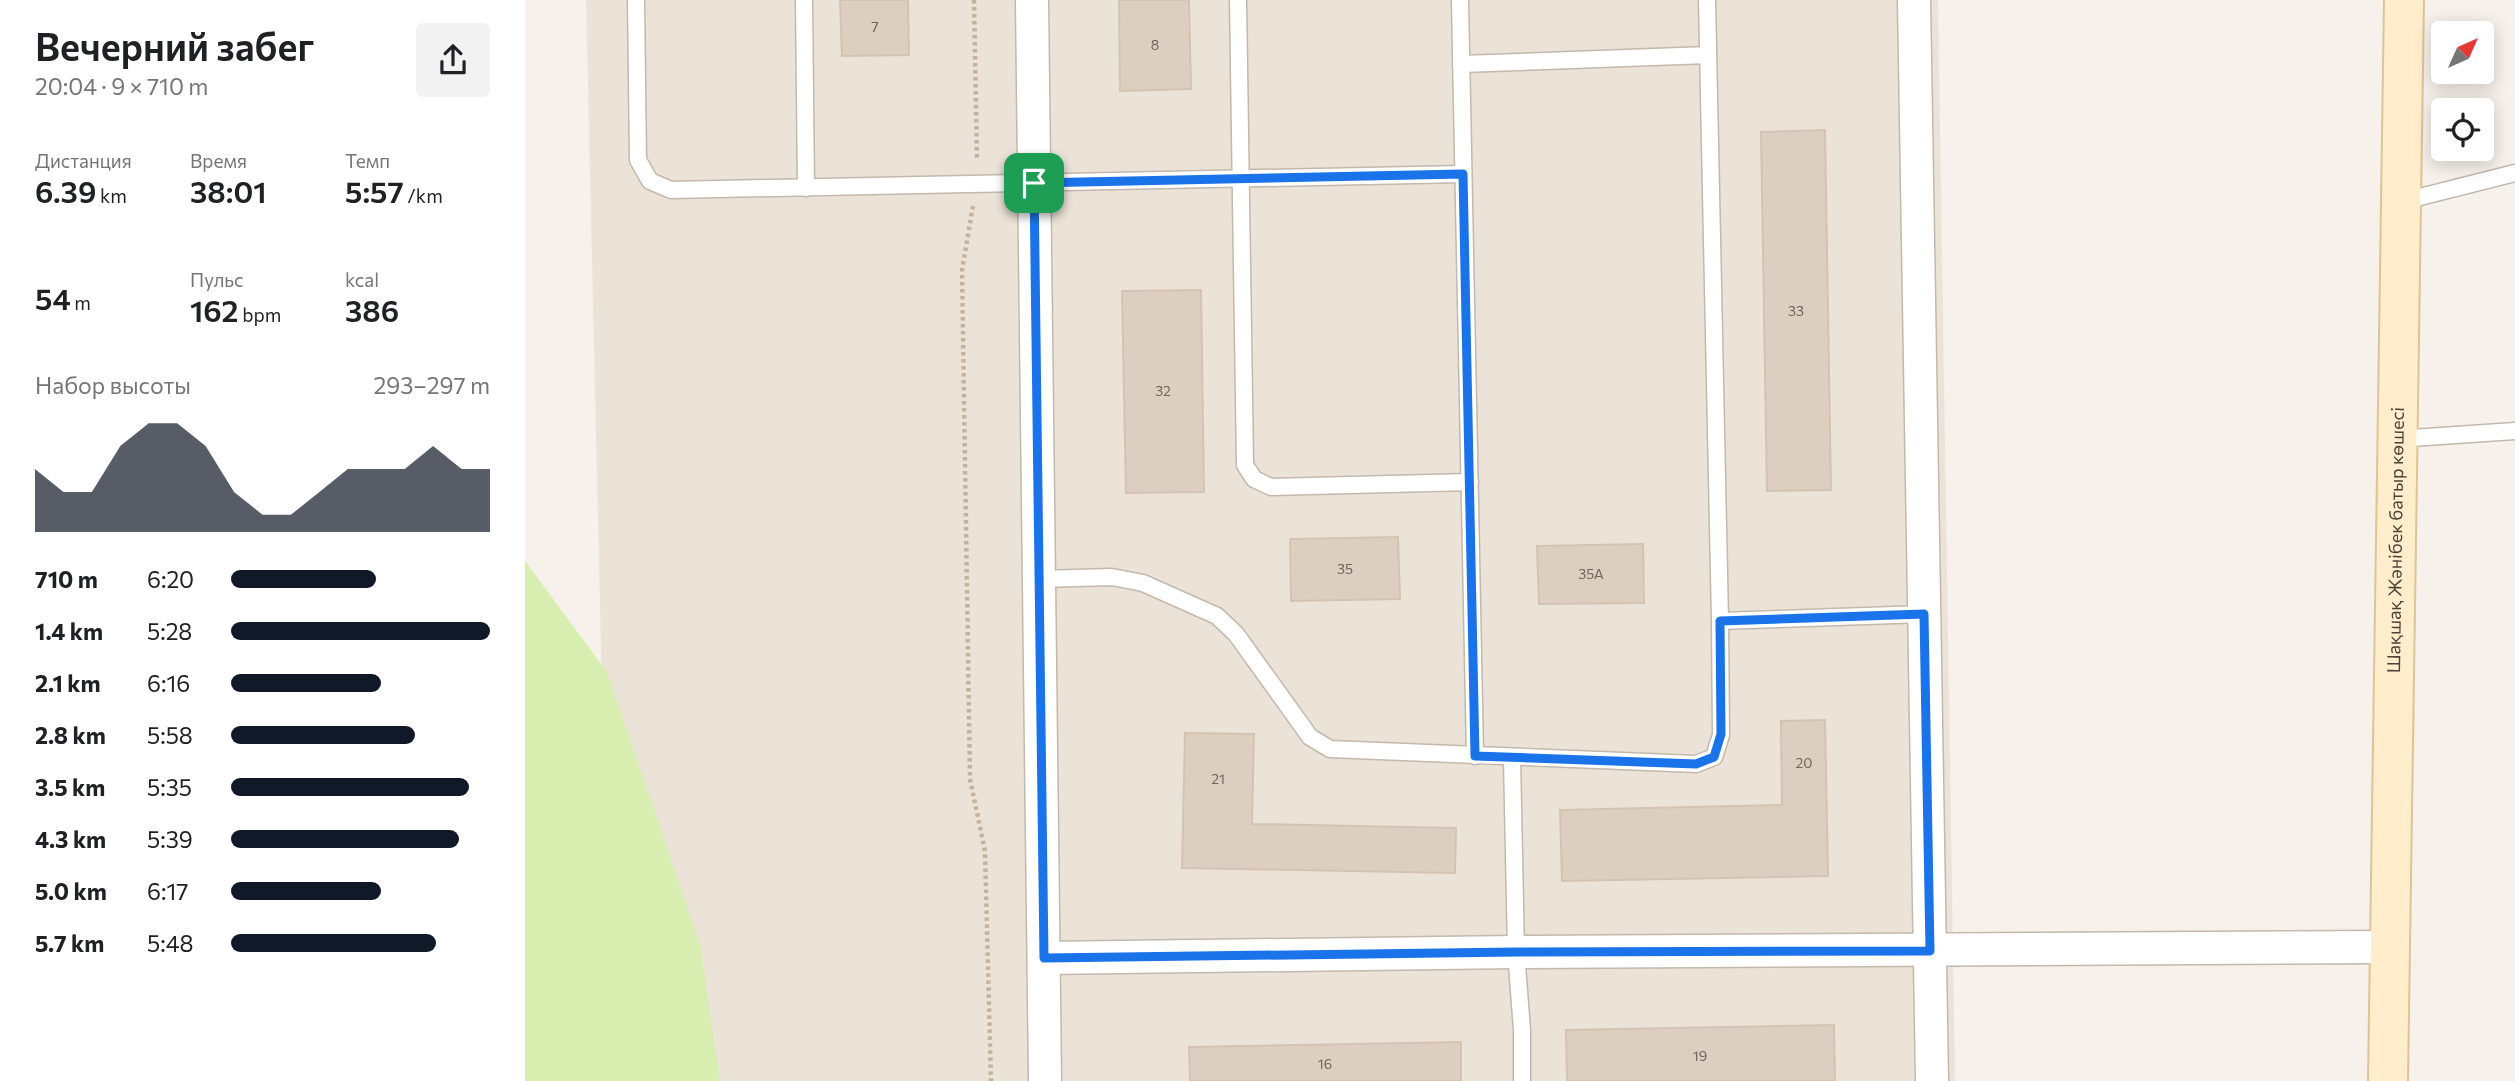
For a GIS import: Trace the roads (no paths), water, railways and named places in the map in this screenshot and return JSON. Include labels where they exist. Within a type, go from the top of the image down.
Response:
[{"type":"main road","name":"Шақшақ Жәнібек батыр көшесі","points":[[2388,1081],[2404,0]]},
{"type":"street","points":[[1032,0],[1045,1081]]},
{"type":"street","points":[[1915,0],[1932,1081]]},
{"type":"street","points":[[1044,958],[1516,952],[2389,947]]},
{"type":"lane","points":[[636,0],[638,160],[650,181],[671,190],[1463,174]]},
{"type":"lane","points":[[804,0],[806,188]]},
{"type":"lane","points":[[1238,0],[1245,464],[1254,479],[1271,487],[1470,482]]},
{"type":"lane","points":[[1460,0],[1475,756]]},
{"type":"lane","points":[[1039,579],[1112,577],[1143,583],[1217,615],[1236,634],[1310,737],[1330,749],[1696,764],[1714,757],[1721,734],[1720,621],[1707,0]]},
{"type":"lane","points":[[1461,64],[1708,55]]},
{"type":"lane","points":[[2400,202],[2515,173]]},
{"type":"lane","points":[[2397,439],[2515,432]]},
{"type":"lane","points":[[1720,621],[1924,614]]},
{"type":"lane","points":[[1512,758],[1516,952],[1523,1030],[1522,1081]]}]
